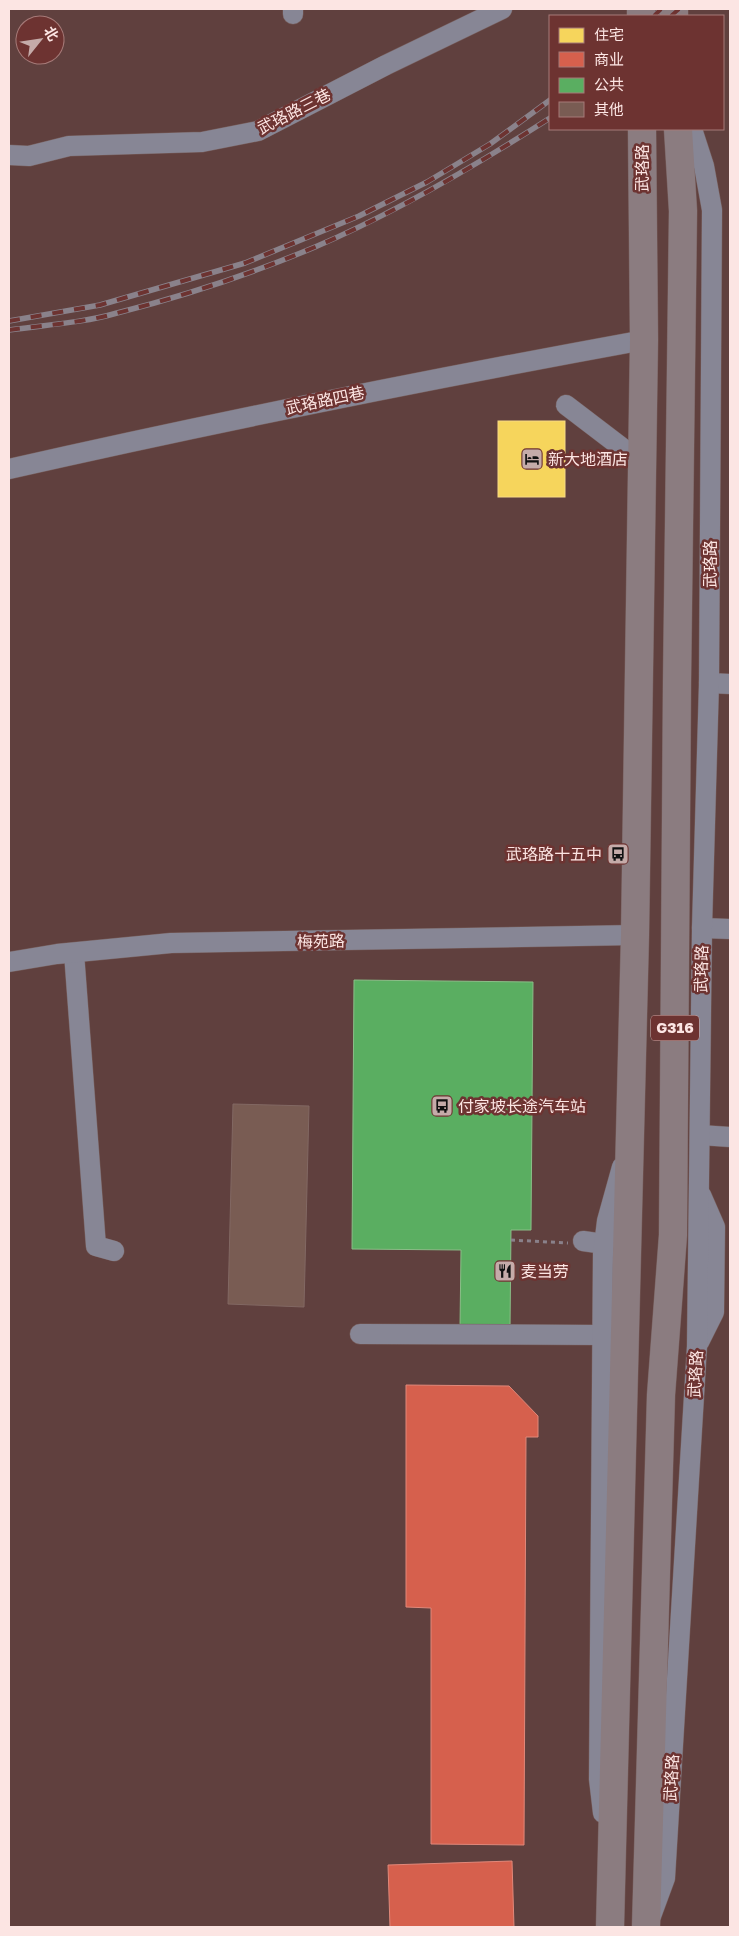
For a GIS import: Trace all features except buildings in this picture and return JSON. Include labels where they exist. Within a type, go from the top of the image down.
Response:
[{"type":"highway","name":"武珞路","points":[[610,1927],[634,935],[644,340],[642,130]]},
{"type":"highway","name":"武珞路","points":[[647,1927],[661,1394],[673,1235],[683,211],[678,130]]},
{"type":"street","name":"武珞路三巷","points":[[9,155],[29,156],[69,146],[202,142],[258,131],[368,74],[502,9]]},
{"type":"street","name":"武珞路","points":[[647,1927],[665,1878],[696,1346],[702,928],[721,210],[692,130]]},
{"type":"street","points":[[683,211],[721,210]]},
{"type":"street","name":"武珞路四巷","points":[[9,469],[177,431],[395,386],[644,340]]},
{"type":"street","points":[[566,405],[642,463]]},
{"type":"street","points":[[709,683],[730,684]]},
{"type":"street","points":[[702,928],[730,929]]},
{"type":"street","name":"梅苑路","points":[[9,962],[171,943],[634,935]]},
{"type":"street","points":[[74,953],[96,1246],[114,1251]]},
{"type":"street","points":[[700,1135],[730,1138]]},
{"type":"street","name":"武珞路","points":[[610,1871],[599,1779],[604,1244],[607,1221],[630,1136]]},
{"type":"street","points":[[578,1243],[604,1244]]},
{"type":"street","points":[[360,1334],[602,1335]]},
{"type":"path","points":[[511,1240],[578,1243]]},
{"type":"railway","points":[[655,15],[661,9]]},
{"type":"railway","points":[[672,15],[679,9]]},
{"type":"railway","points":[[9,321],[100,305],[245,263],[359,216],[427,182],[490,144],[549,101]]},
{"type":"railway","points":[[9,330],[104,316],[192,292],[291,257],[376,219],[406,203],[464,171],[549,119]]},
{"type":"place","name":"新大地酒店","points":[[532,459]]},
{"type":"place","name":"武珞路十五中","points":[[618,854]]},
{"type":"place","name":"付家坡长途汽车站","points":[[442,1106]]},
{"type":"place","name":"麦当劳","points":[[505,1271]]}]
